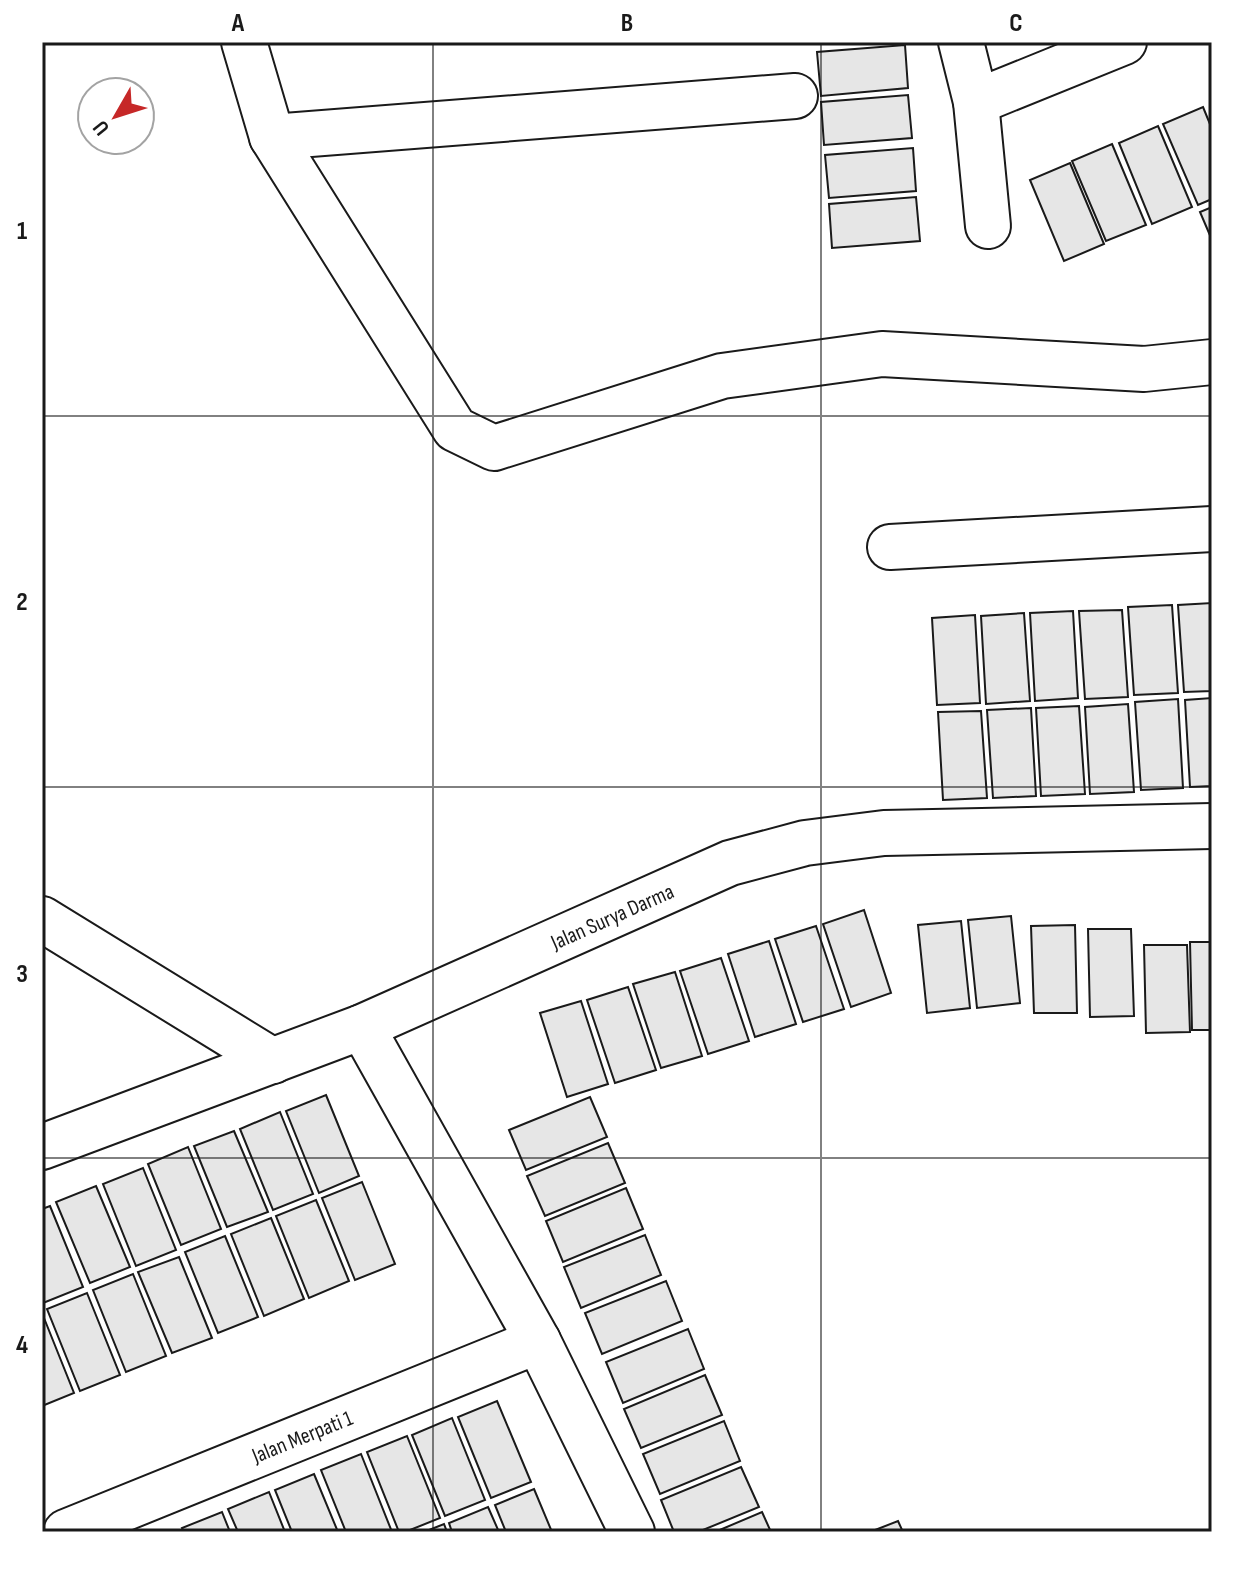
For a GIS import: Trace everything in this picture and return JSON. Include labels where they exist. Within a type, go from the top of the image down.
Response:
[{"type":"street","points":[[244,42],[272,137],[455,429],[494,448],[722,376],[882,354],[1144,369],[1212,362]]},
{"type":"street","points":[[961,42],[976,102],[988,226]]},
{"type":"street","points":[[976,102],[1124,42]]},
{"type":"street","points":[[272,137],[795,96]]},
{"type":"street","points":[[890,547],[1212,529]]},
{"type":"street","name":"Jalan Surya Darma","points":[[42,1147],[362,1027],[730,863],[805,843],[884,833],[1212,826]]},
{"type":"street","points":[[42,919],[273,1061]]},
{"type":"street","points":[[362,1027],[538,1341],[632,1532]]},
{"type":"street","name":"Jalan Merpati 1","points":[[66,1532],[538,1341]]},
{"type":"building","points":[[905,45],[908,88],[821,96],[817,52]]},
{"type":"building","points":[[908,95],[912,138],[824,145],[821,102]]},
{"type":"building","points":[[1203,107],[1212,129],[1212,199],[1198,205],[1163,124]]},
{"type":"building","points":[[1158,126],[1192,207],[1152,224],[1119,143]]},
{"type":"building","points":[[1112,144],[1146,225],[1106,241],[1072,161]]},
{"type":"building","points":[[913,148],[916,191],[829,198],[825,155]]},
{"type":"building","points":[[1070,163],[1104,244],[1064,261],[1030,180]]},
{"type":"building","points":[[916,197],[920,241],[832,248],[829,204]]},
{"type":"building","points":[[1212,207],[1212,240],[1200,212]]},
{"type":"building","points":[[1212,603],[1212,691],[1184,692],[1178,605]]},
{"type":"building","points":[[1172,605],[1178,693],[1134,695],[1128,607]]},
{"type":"building","points":[[1122,610],[1128,697],[1085,699],[1079,611]]},
{"type":"building","points":[[1073,611],[1078,698],[1035,701],[1030,613]]},
{"type":"building","points":[[1024,613],[1030,701],[986,704],[981,616]]},
{"type":"building","points":[[975,615],[980,703],[937,705],[932,618]]},
{"type":"building","points":[[1212,698],[1212,786],[1190,787],[1185,700]]},
{"type":"building","points":[[1178,699],[1183,788],[1141,790],[1135,702]]},
{"type":"building","points":[[1128,704],[1134,792],[1090,794],[1085,707]]},
{"type":"building","points":[[1079,706],[1085,794],[1041,796],[1036,708]]},
{"type":"building","points":[[1031,708],[1036,796],[993,798],[987,710]]},
{"type":"building","points":[[981,711],[987,798],[943,800],[938,712]]},
{"type":"building","points":[[864,910],[891,993],[851,1007],[823,924]]},
{"type":"building","points":[[1011,916],[1020,1003],[977,1008],[968,920]]},
{"type":"building","points":[[961,921],[970,1008],[927,1013],[918,925]]},
{"type":"building","points":[[1075,925],[1077,1013],[1034,1013],[1031,926]]},
{"type":"building","points":[[816,926],[844,1009],[803,1022],[775,939]]},
{"type":"building","points":[[1088,929],[1131,929],[1134,1016],[1090,1017]]},
{"type":"building","points":[[769,941],[796,1024],[755,1037],[728,954]]},
{"type":"building","points":[[1190,942],[1212,942],[1212,1030],[1192,1030]]},
{"type":"building","points":[[1144,945],[1187,945],[1190,1032],[1146,1033]]},
{"type":"building","points":[[721,958],[749,1041],[708,1054],[680,971]]},
{"type":"building","points":[[675,972],[702,1056],[661,1068],[633,984]]},
{"type":"building","points":[[628,987],[656,1070],[615,1083],[587,1000]]},
{"type":"building","points":[[581,1001],[608,1084],[567,1097],[540,1013]]},
{"type":"building","points":[[326,1095],[359,1176],[319,1193],[286,1111]]},
{"type":"building","points":[[590,1097],[607,1137],[526,1170],[509,1130]]},
{"type":"building","points":[[280,1112],[313,1194],[273,1210],[240,1129]]},
{"type":"building","points":[[234,1131],[268,1212],[227,1227],[194,1146]]},
{"type":"building","points":[[608,1143],[625,1183],[545,1216],[527,1176]]},
{"type":"building","points":[[188,1147],[221,1229],[181,1245],[148,1164]]},
{"type":"building","points":[[143,1168],[176,1250],[136,1266],[103,1184]]},
{"type":"building","points":[[362,1182],[395,1264],[355,1280],[322,1198]]},
{"type":"building","points":[[96,1186],[130,1267],[90,1283],[56,1202]]},
{"type":"building","points":[[626,1188],[643,1229],[563,1262],[546,1221]]},
{"type":"building","points":[[316,1200],[349,1281],[309,1298],[276,1216]]},
{"type":"building","points":[[50,1206],[83,1287],[43,1303],[42,1209]]},
{"type":"building","points":[[271,1218],[304,1299],[264,1316],[231,1234]]},
{"type":"building","points":[[645,1235],[661,1275],[581,1308],[564,1267]]},
{"type":"building","points":[[225,1236],[258,1317],[218,1333],[185,1252]]},
{"type":"building","points":[[179,1257],[212,1338],[172,1353],[138,1272]]},
{"type":"building","points":[[133,1274],[166,1356],[126,1372],[93,1290]]},
{"type":"building","points":[[666,1281],[682,1321],[602,1354],[585,1313]]},
{"type":"building","points":[[87,1293],[120,1375],[80,1391],[47,1309]]},
{"type":"building","points":[[42,1313],[74,1393],[42,1406]]},
{"type":"building","points":[[688,1329],[704,1369],[623,1403],[606,1362]]},
{"type":"building","points":[[705,1375],[722,1415],[641,1448],[624,1409]]},
{"type":"building","points":[[497,1401],[531,1482],[491,1498],[458,1417]]},
{"type":"building","points":[[452,1418],[485,1500],[445,1516],[412,1435]]},
{"type":"building","points":[[724,1421],[740,1461],[660,1494],[643,1454]]},
{"type":"building","points":[[407,1436],[440,1518],[399,1532],[367,1452]]},
{"type":"building","points":[[361,1454],[392,1532],[346,1532],[321,1470]]},
{"type":"building","points":[[741,1467],[759,1507],[698,1532],[674,1532],[661,1500]]},
{"type":"building","points":[[314,1474],[338,1532],[292,1532],[275,1490]]},
{"type":"building","points":[[534,1489],[552,1532],[506,1532],[495,1505]]},
{"type":"building","points":[[269,1492],[285,1532],[238,1532],[228,1509]]},
{"type":"building","points":[[488,1507],[499,1532],[452,1532],[449,1523]]},
{"type":"building","points":[[222,1512],[230,1532],[184,1532],[182,1528]]},
{"type":"building","points":[[762,1512],[771,1532],[715,1532]]},
{"type":"building","points":[[898,1521],[903,1532],[870,1532]]},
{"type":"building","points":[[444,1524],[447,1532],[424,1532]]}]
